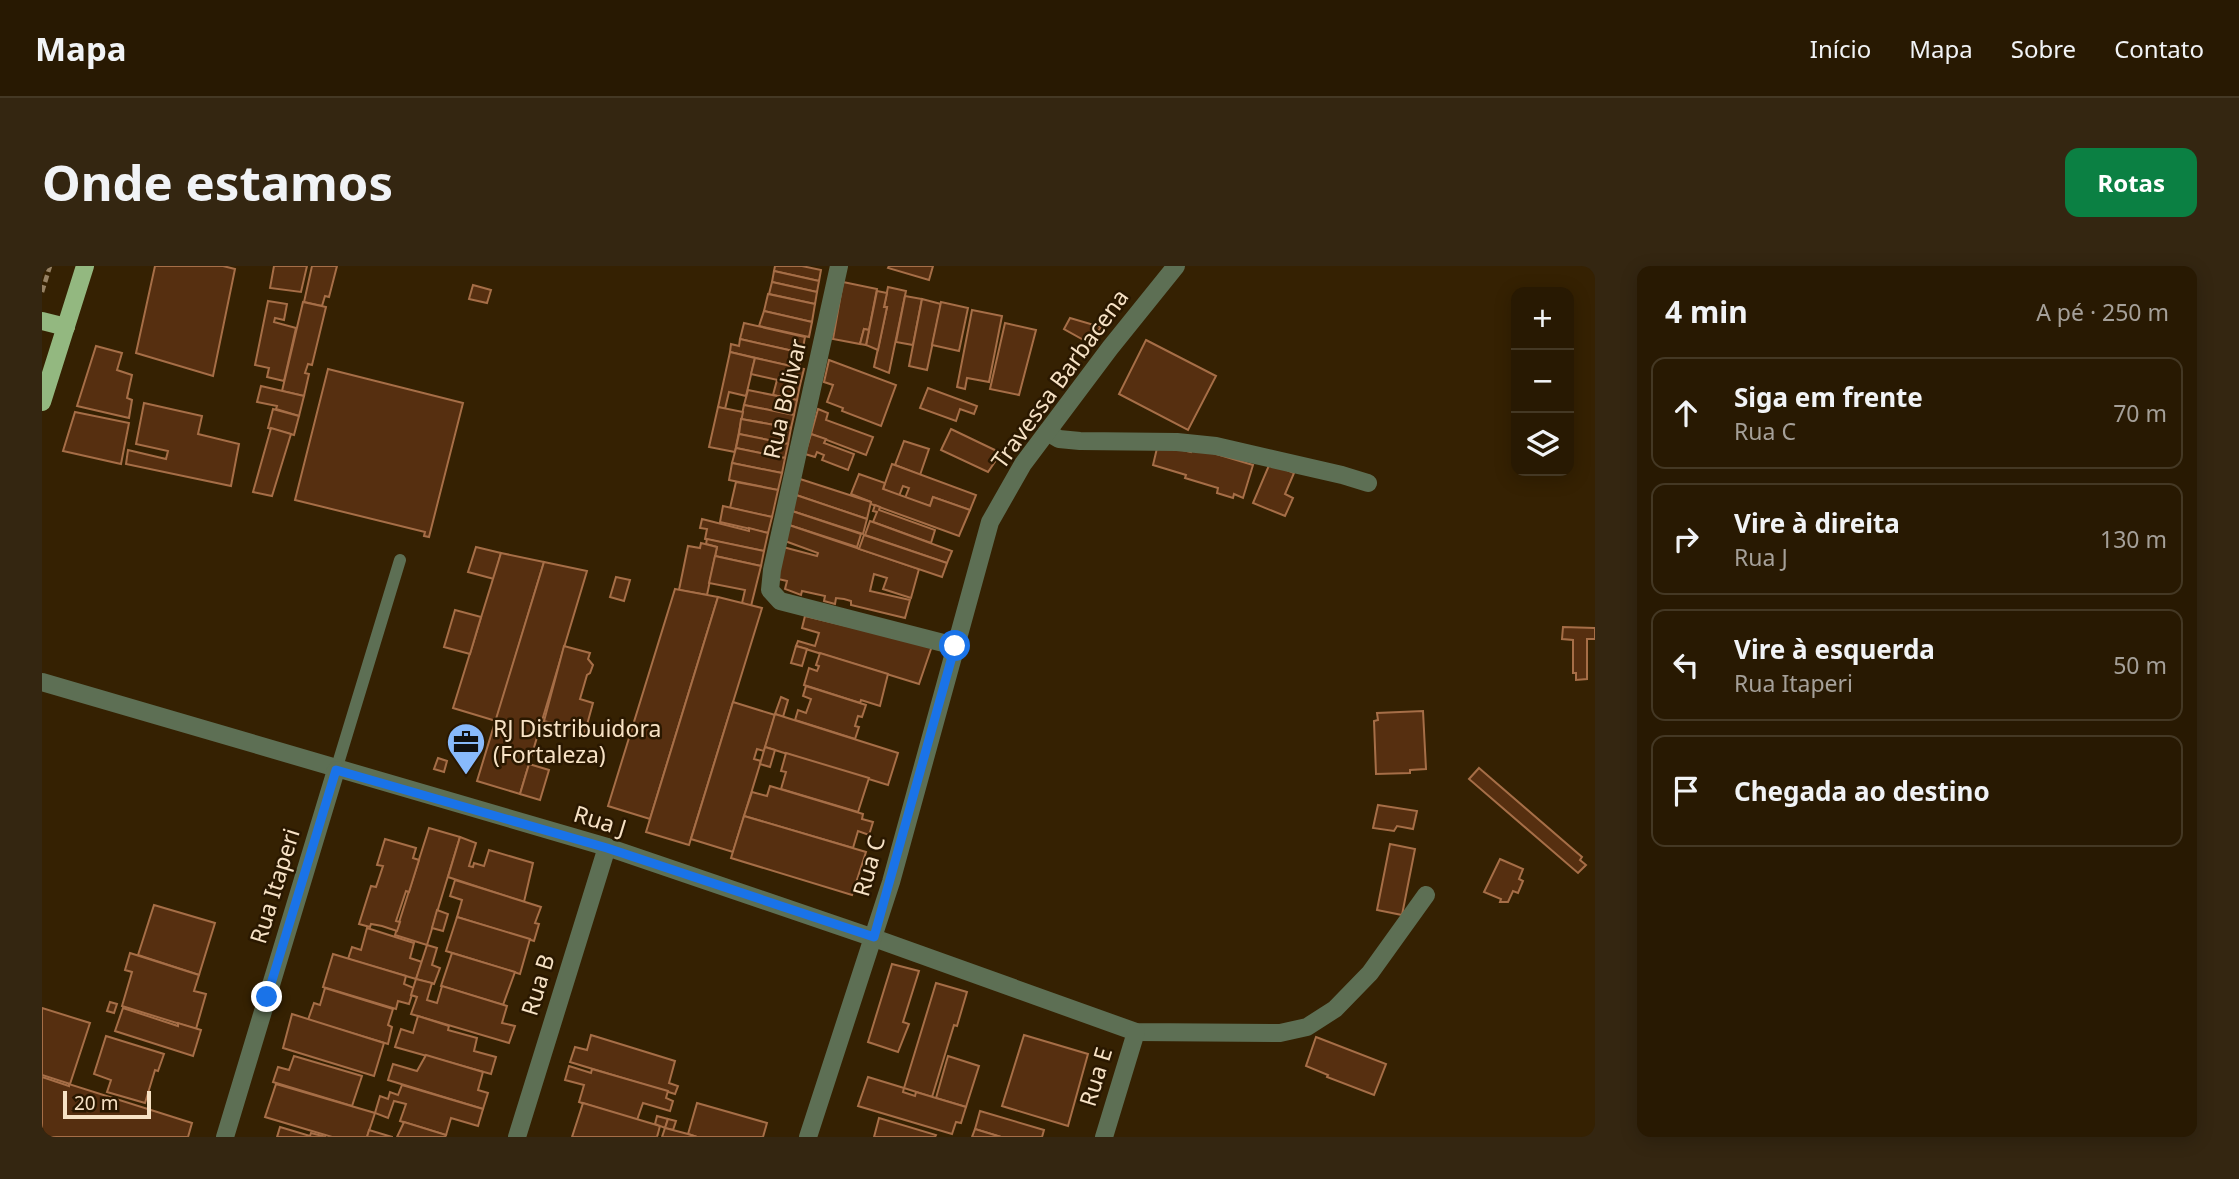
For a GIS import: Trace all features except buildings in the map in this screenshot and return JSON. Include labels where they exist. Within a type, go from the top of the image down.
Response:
[{"type":"main road","points":[[42,402],[84,269],[65,266]]},
{"type":"main road","points":[[42,321],[66,327]]},
{"type":"street","name":"Rua Bolivar","points":[[839,266],[770,590],[780,601],[955,646]]},
{"type":"street","name":"Travessa Barbacena","points":[[955,646],[990,522],[1023,464],[1175,266]]},
{"type":"street","points":[[1047,432],[1059,439],[1080,441],[1177,442],[1216,446],[1342,475],[1368,484]]},
{"type":"street","name":"Rua C","points":[[808,1137],[874,937],[955,646]]},
{"type":"street","name":"Rua J","points":[[42,682],[607,848],[874,937],[1136,1032],[1280,1033],[1307,1027],[1335,1009],[1370,973],[1426,895]]},
{"type":"street","name":"Rua Itaperi","points":[[225,1137],[336,770]]},
{"type":"street","name":"Rua B","points":[[517,1137],[607,848]]},
{"type":"street","name":"Rua E","points":[[1104,1137],[1136,1032]]},
{"type":"lane","points":[[336,770],[400,560]]},
{"type":"path","points":[[42,292],[50,266]]},
{"type":"place","name":"RJ Distribuidora (Fortaleza)","points":[[466,776]]},
{"type":"route","points":[[267,997],[336,770],[607,848],[874,937],[955,646]]}]
